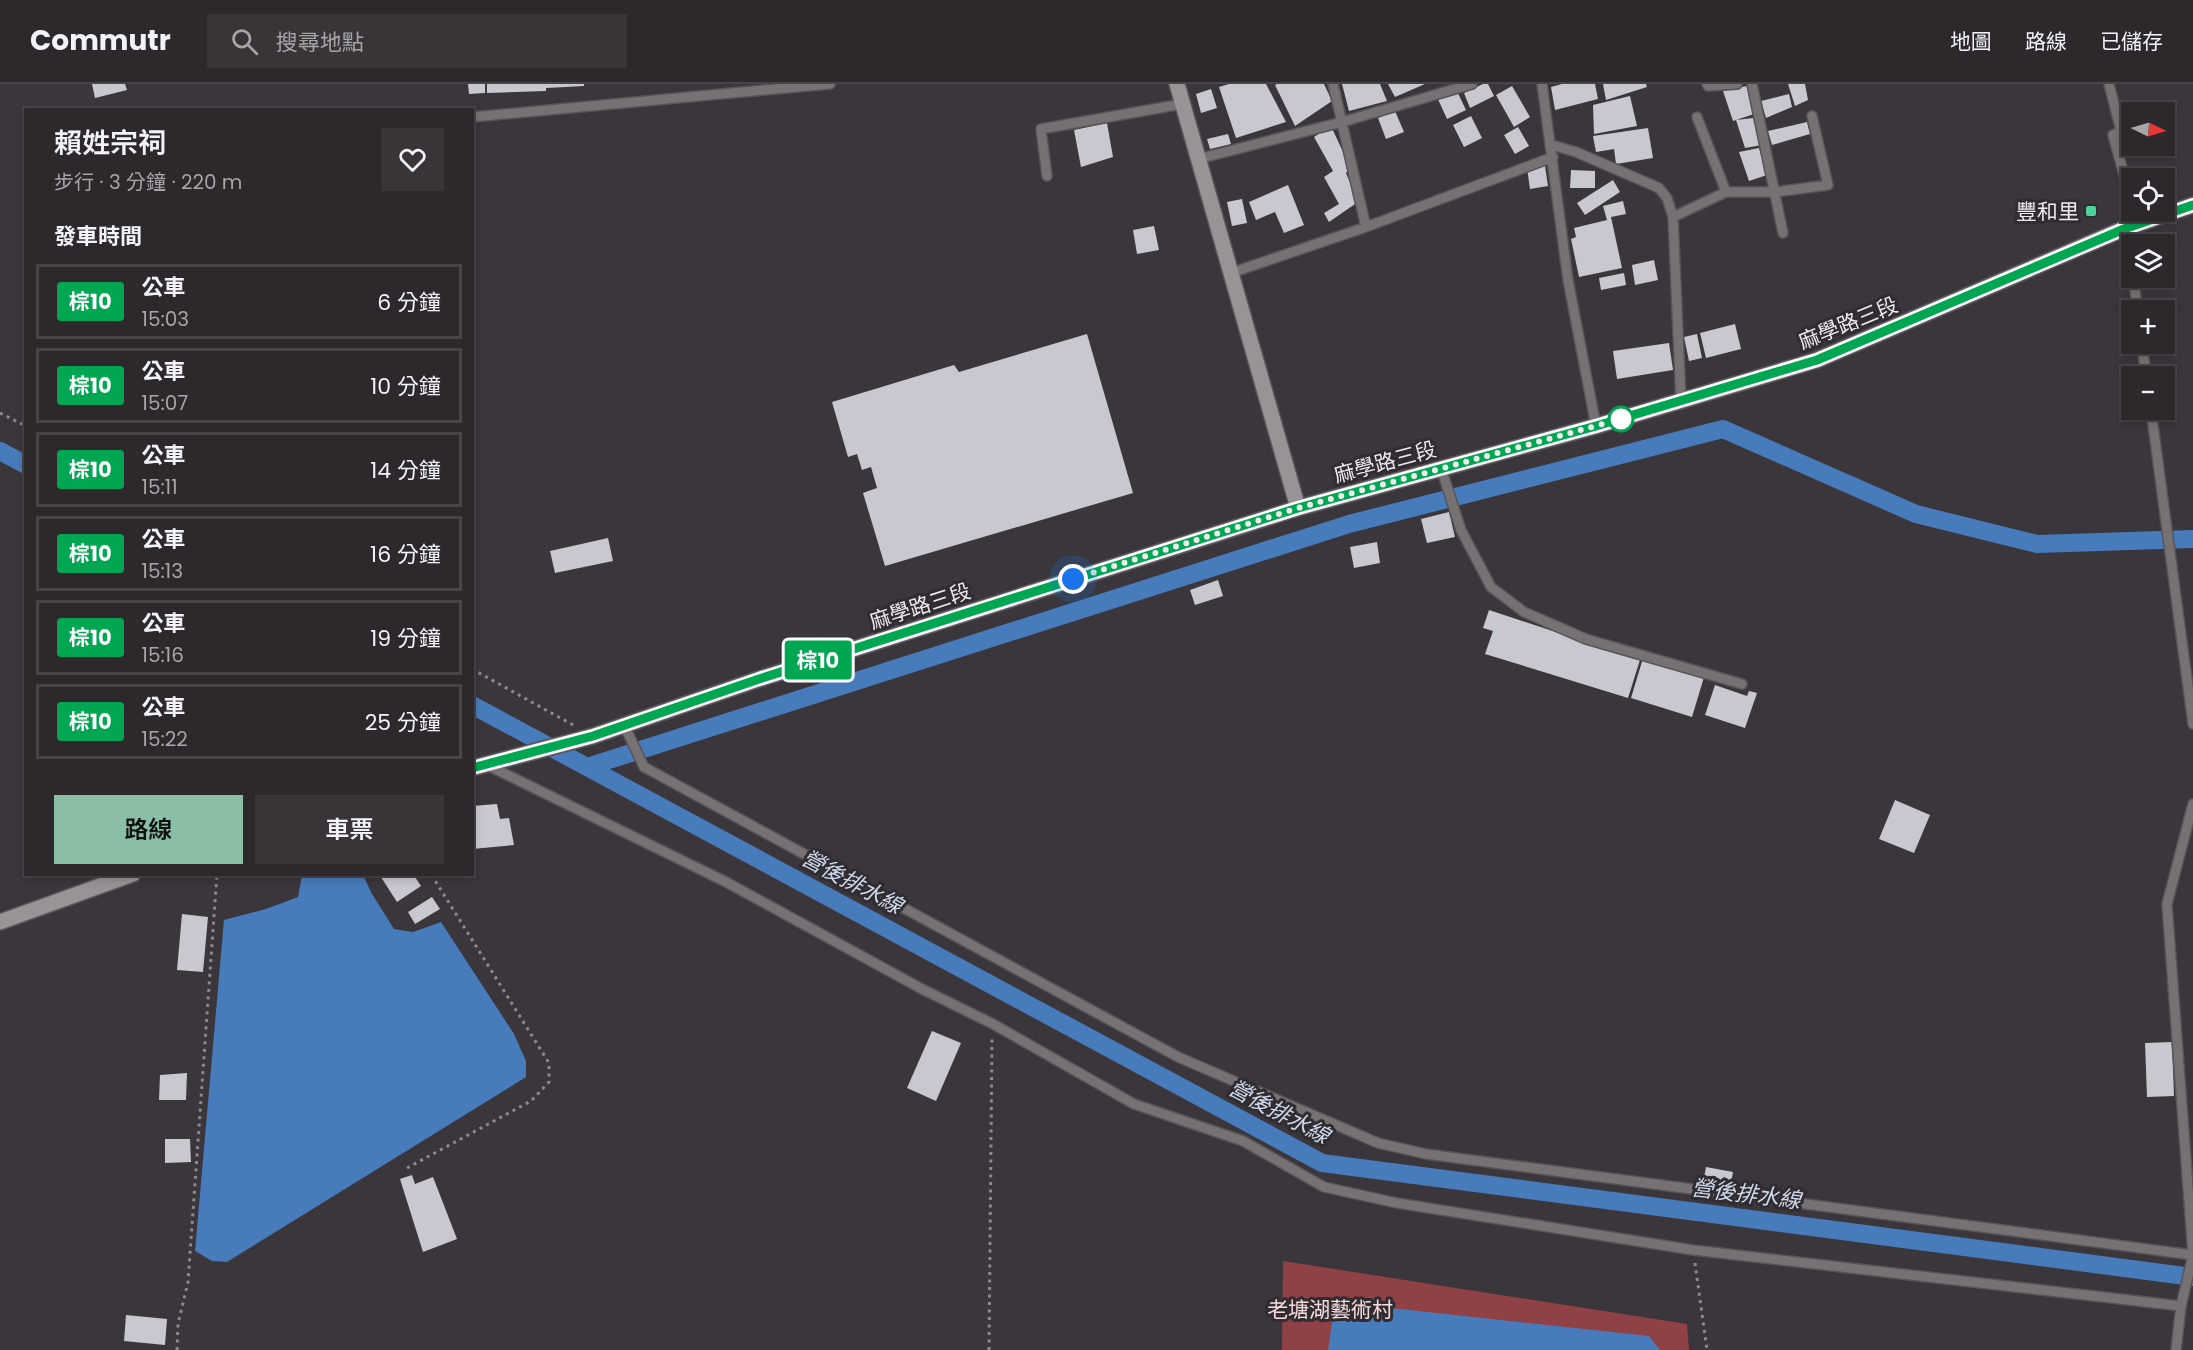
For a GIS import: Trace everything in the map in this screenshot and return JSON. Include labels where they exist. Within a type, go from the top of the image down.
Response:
[{"type":"main road","points":[[1177,84],[1298,508]]},
{"type":"main road","name":"麻學路三段","points":[[2175,210],[2193,205]]},
{"type":"main road","name":"麻學路三段","points":[[480,767],[586,738],[759,679],[1298,508],[1681,402],[1817,360],[2131,222]]},
{"type":"main road","points":[[0,922],[126,876]]},
{"type":"lane","points":[[474,117],[830,84]]},
{"type":"lane","points":[[1333,84],[1366,227]]},
{"type":"lane","points":[[1198,159],[1342,122],[1472,84]]},
{"type":"lane","points":[[1542,84],[1568,280],[1596,426]]},
{"type":"lane","points":[[1707,84],[1708,86],[1737,84]]},
{"type":"lane","points":[[1752,84],[1783,233]]},
{"type":"lane","points":[[2109,84],[2121,131],[2113,135],[2122,168]]},
{"type":"lane","points":[[1047,177],[1041,129],[1182,104]]},
{"type":"lane","points":[[1673,217],[1726,192],[1775,192],[1828,185],[1812,116]]},
{"type":"lane","points":[[1697,117],[1726,192]]},
{"type":"lane","points":[[1551,145],[1576,152],[1659,188],[1667,198],[1673,217],[1681,402]]},
{"type":"lane","points":[[1231,273],[1366,227],[1553,157]]},
{"type":"lane","points":[[2152,420],[2193,724]]},
{"type":"lane","points":[[1441,468],[1461,530],[1491,587],[1524,612],[1586,639],[1742,684]]},
{"type":"lane","points":[[624,725],[644,767],[1178,1057],[1378,1143],[1426,1154],[2193,1256]]},
{"type":"lane","points":[[480,767],[726,882],[993,1024],[1134,1104],[1243,1141],[1324,1187],[1397,1203],[1693,1250],[2181,1306]]},
{"type":"lane","points":[[2176,1350],[2181,1306],[2193,1256],[2167,904],[2193,804]]},
{"type":"path","points":[[0,413],[24,425]]},
{"type":"path","points":[[474,670],[586,738]]},
{"type":"path","points":[[177,1350],[178,1324],[188,1282],[217,876]]},
{"type":"path","points":[[407,1168],[531,1101],[549,1082],[549,1063],[433,876]]},
{"type":"path","points":[[989,1350],[993,1024]]},
{"type":"path","points":[[1693,1250],[1707,1350]]},
{"type":"green space","name":"老塘湖藝術村","points":[[1283,1261],[1687,1324],[1689,1350],[1282,1350]]},
{"type":"water","points":[[302,876],[363,876],[394,929],[413,932],[441,922],[514,1034],[526,1061],[526,1077],[227,1262],[212,1261],[195,1251],[224,920],[266,909],[298,897]]},
{"type":"water","points":[[1335,1302],[1649,1336],[1660,1350],[1328,1350]]},
{"type":"building","points":[[92,84],[125,84],[127,90],[95,98]]},
{"type":"building","points":[[468,84],[485,84],[485,93],[469,94]]},
{"type":"building","points":[[487,84],[584,84],[584,86],[546,88],[546,91],[487,93]]},
{"type":"building","points":[[1229,84],[1266,84],[1286,122],[1236,138],[1219,87]]},
{"type":"building","points":[[1324,84],[1332,101],[1295,126],[1275,85]]},
{"type":"building","points":[[1342,84],[1380,84],[1387,101],[1349,111]]},
{"type":"building","points":[[1388,84],[1425,84],[1395,97]]},
{"type":"building","points":[[1488,84],[1494,96],[1470,108],[1464,93]]},
{"type":"building","points":[[1562,84],[1595,84],[1598,99],[1555,110],[1551,87]]},
{"type":"building","points":[[1603,84],[1646,84],[1647,87],[1606,100]]},
{"type":"building","points":[[1788,84],[1805,84],[1808,100],[1795,106]]},
{"type":"building","points":[[1512,86],[1530,117],[1514,127],[1496,95]]},
{"type":"building","points":[[1747,86],[1754,114],[1733,121],[1723,91]]},
{"type":"building","points":[[1211,89],[1217,108],[1201,113],[1196,94]]},
{"type":"building","points":[[1456,89],[1466,110],[1447,119],[1437,97]]},
{"type":"building","points":[[1789,94],[1792,107],[1766,118],[1761,101]]},
{"type":"building","points":[[1630,96],[1637,126],[1594,134],[1593,105]]},
{"type":"building","points":[[1395,111],[1404,132],[1386,139],[1378,118]]},
{"type":"building","points":[[1471,116],[1482,138],[1464,147],[1453,125]]},
{"type":"building","points":[[1753,118],[1762,145],[1745,148],[1736,120]]},
{"type":"building","points":[[1807,122],[1810,134],[1772,145],[1768,131]]},
{"type":"building","points":[[1107,123],[1113,157],[1081,167],[1074,130]]},
{"type":"building","points":[[1331,126],[1350,167],[1346,173],[1358,202],[1329,222],[1324,213],[1339,204],[1324,177],[1333,171],[1314,137]]},
{"type":"building","points":[[1518,127],[1529,146],[1515,154],[1504,135]]},
{"type":"building","points":[[1648,128],[1653,158],[1616,164],[1614,149],[1596,152],[1593,136]]},
{"type":"building","points":[[1228,134],[1231,144],[1210,149],[1207,139]]},
{"type":"building","points":[[1759,148],[1767,175],[1749,181],[1739,152]]},
{"type":"building","points":[[1545,166],[1548,186],[1530,189],[1527,168]]},
{"type":"building","points":[[1571,170],[1595,171],[1595,188],[1570,188]]},
{"type":"building","points":[[1613,180],[1620,192],[1585,215],[1577,203]]},
{"type":"building","points":[[1288,185],[1304,225],[1284,233],[1275,212],[1256,220],[1249,202]]},
{"type":"building","points":[[1242,199],[1247,223],[1232,226],[1227,202]]},
{"type":"building","points":[[1623,201],[1626,214],[1611,217],[1622,268],[1579,277],[1571,239],[1576,237],[1574,228],[1607,220],[1603,206]]},
{"type":"building","points":[[1154,226],[1159,250],[1137,254],[1133,230]]},
{"type":"building","points":[[1654,260],[1658,280],[1635,285],[1632,265]]},
{"type":"building","points":[[1624,273],[1626,285],[1601,290],[1599,278]]},
{"type":"building","points":[[1735,324],[1741,349],[1706,358],[1700,333]]},
{"type":"building","points":[[1087,334],[1133,493],[885,566],[863,493],[877,488],[871,467],[862,470],[857,454],[848,457],[832,402],[954,365],[959,372]]},
{"type":"building","points":[[1697,334],[1702,358],[1689,361],[1684,337]]},
{"type":"building","points":[[1669,343],[1673,370],[1617,379],[1613,351]]},
{"type":"building","points":[[1449,512],[1455,537],[1427,543],[1421,519]]},
{"type":"building","points":[[608,538],[613,561],[555,573],[550,551]]},
{"type":"building","points":[[1377,542],[1380,563],[1354,568],[1350,547]]},
{"type":"building","points":[[1218,580],[1223,596],[1195,605],[1190,590]]},
{"type":"building","points":[[1489,610],[1640,660],[1628,698],[1485,654],[1493,631],[1483,628]]},
{"type":"building","points":[[1643,658],[1704,677],[1692,717],[1631,698]]},
{"type":"building","points":[[1715,685],[1747,696],[1749,691],[1757,693],[1745,728],[1705,715]]},
{"type":"building","points":[[1895,800],[1930,815],[1914,853],[1879,839]]},
{"type":"building","points":[[497,804],[500,819],[509,818],[514,845],[474,849],[474,806]]},
{"type":"building","points":[[380,876],[414,876],[421,886],[397,902]]},
{"type":"building","points":[[432,897],[440,909],[415,924],[408,912]]},
{"type":"building","points":[[182,914],[208,917],[203,972],[177,970]]},
{"type":"building","points":[[932,1031],[961,1043],[936,1101],[907,1088]]},
{"type":"building","points":[[2172,1042],[2174,1096],[2147,1097],[2145,1043]]},
{"type":"building","points":[[187,1073],[186,1100],[159,1100],[160,1075]]},
{"type":"building","points":[[165,1139],[190,1139],[191,1162],[165,1163]]},
{"type":"building","points":[[1706,1167],[1733,1172],[1730,1188],[1703,1183]]},
{"type":"building","points":[[412,1175],[415,1184],[433,1177],[457,1239],[423,1252],[400,1179]]},
{"type":"building","points":[[126,1315],[167,1319],[165,1345],[124,1341]]},
{"type":"waterway","points":[[587,767],[1349,524],[1723,429],[1916,514],[2037,544],[2193,539]]},
{"type":"waterway","name":"營後排水線","points":[[0,451],[24,464]]},
{"type":"waterway","name":"營後排水線","points":[[474,706],[1322,1163],[2193,1277]]},
{"type":"bus line","name":"棕10","points":[[474,768],[593,736],[759,679],[1298,508],[1681,402],[1817,360],[2124,229],[2193,205]]},
{"type":"place","name":"豐和里","points":[[2091,211]]},
{"type":"route","points":[[1073,579],[1298,508],[1621,419]]}]
